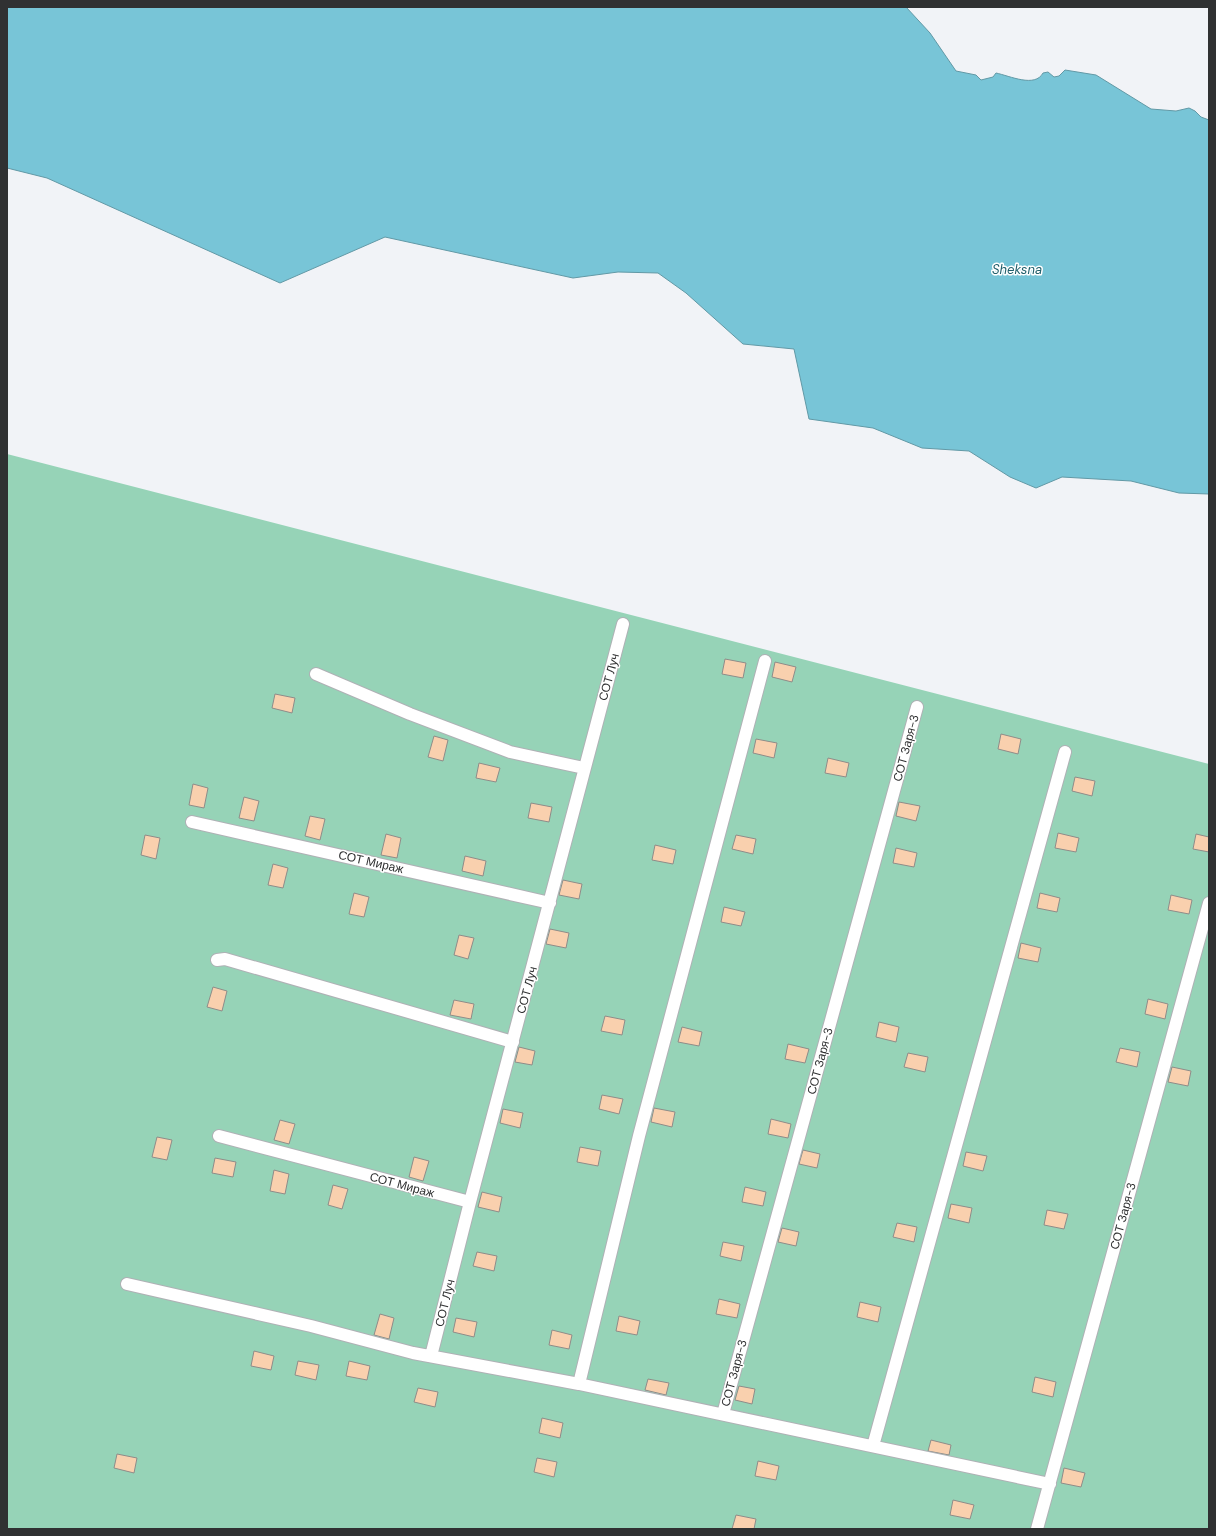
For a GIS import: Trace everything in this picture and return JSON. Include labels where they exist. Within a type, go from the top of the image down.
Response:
[{"type":"street","name":"СОТ Луч","points":[[431,1356],[470,1202],[623,624]]},
{"type":"street","points":[[579,1384],[639,1136],[764,661]]},
{"type":"street","points":[[316,674],[410,714],[510,752],[584,768]]},
{"type":"street","name":"СОТ Заря-3","points":[[723,1414],[917,707]]},
{"type":"street","points":[[873,1446],[1065,752]]},
{"type":"street","name":"СОТ Мираж","points":[[192,822],[550,903]]},
{"type":"street","name":"СОТ Заря-3","points":[[1038,1529],[1209,903]]},
{"type":"street","points":[[216,960],[225,959],[513,1042]]},
{"type":"street","name":"СОТ Мираж","points":[[219,1136],[470,1202]]},
{"type":"street","points":[[127,1284],[311,1326],[413,1353],[579,1384],[1050,1484]]},
{"type":"green space","points":[[7,454],[1209,764],[1209,1529],[7,1529]]},
{"type":"water","name":"Sheksna","points":[[7,7],[906,7],[930,33],[956,71],[976,75],[981,80],[993,77],[996,73],[1022,80],[1034,80],[1043,73],[1048,72],[1054,77],[1059,76],[1065,70],[1096,75],[1151,109],[1176,111],[1189,108],[1201,117],[1209,120],[1209,494],[1179,493],[1131,481],[1062,477],[1036,488],[1010,477],[969,451],[922,448],[873,428],[809,419],[794,349],[743,344],[686,293],[658,273],[618,272],[573,278],[385,237],[280,283],[47,178],[7,168]]},
{"type":"building","points":[[725,659],[746,663],[743,678],[722,674]]},
{"type":"building","points":[[775,662],[796,667],[792,682],[772,677]]},
{"type":"building","points":[[275,694],[295,698],[292,713],[272,708]]},
{"type":"building","points":[[1001,734],[1021,739],[1018,754],[998,749]]},
{"type":"building","points":[[434,736],[448,740],[443,761],[428,757]]},
{"type":"building","points":[[756,739],[777,743],[774,758],[753,753]]},
{"type":"building","points":[[828,758],[849,763],[846,777],[825,773]]},
{"type":"building","points":[[479,763],[500,768],[496,782],[476,778]]},
{"type":"building","points":[[1075,777],[1095,781],[1092,796],[1072,791]]},
{"type":"building","points":[[193,784],[208,788],[204,808],[189,805]]},
{"type":"building","points":[[244,797],[259,801],[254,821],[239,818]]},
{"type":"building","points":[[899,802],[920,806],[916,821],[896,816]]},
{"type":"building","points":[[531,803],[552,807],[549,822],[528,818]]},
{"type":"building","points":[[310,816],[325,819],[320,840],[305,836]]},
{"type":"building","points":[[1058,833],[1079,838],[1076,852],[1055,848]]},
{"type":"building","points":[[386,834],[401,838],[397,858],[381,855]]},
{"type":"building","points":[[1196,834],[1209,837],[1209,852],[1193,849]]},
{"type":"building","points":[[145,835],[160,838],[156,859],[141,855]]},
{"type":"building","points":[[736,835],[756,839],[753,854],[732,849]]},
{"type":"building","points":[[655,845],[676,850],[673,864],[652,860]]},
{"type":"building","points":[[896,848],[917,853],[914,867],[893,863]]},
{"type":"building","points":[[465,856],[486,861],[483,876],[462,871]]},
{"type":"building","points":[[273,864],[288,868],[283,888],[268,885]]},
{"type":"building","points":[[563,880],[582,884],[579,899],[559,895]]},
{"type":"building","points":[[354,893],[369,897],[364,917],[349,914]]},
{"type":"building","points":[[1040,893],[1060,898],[1057,912],[1037,908]]},
{"type":"building","points":[[1171,895],[1192,900],[1189,914],[1168,910]]},
{"type":"building","points":[[724,907],[745,912],[741,926],[721,922]]},
{"type":"building","points":[[550,929],[569,933],[566,948],[546,944]]},
{"type":"building","points":[[459,935],[474,938],[468,959],[454,955]]},
{"type":"building","points":[[1021,943],[1041,948],[1038,962],[1018,958]]},
{"type":"building","points":[[213,987],[227,991],[222,1011],[207,1007]]},
{"type":"building","points":[[1148,999],[1168,1004],[1165,1019],[1145,1014]]},
{"type":"building","points":[[454,1000],[474,1004],[471,1019],[450,1015]]},
{"type":"building","points":[[605,1016],[625,1020],[622,1035],[601,1031]]},
{"type":"building","points":[[879,1022],[899,1027],[896,1042],[876,1037]]},
{"type":"building","points":[[682,1027],[702,1032],[699,1046],[678,1042]]},
{"type":"building","points":[[788,1044],[809,1049],[805,1063],[785,1059]]},
{"type":"building","points":[[519,1047],[535,1051],[532,1065],[515,1062]]},
{"type":"building","points":[[1120,1048],[1140,1052],[1137,1067],[1116,1062]]},
{"type":"building","points":[[908,1053],[928,1057],[925,1072],[904,1067]]},
{"type":"building","points":[[1172,1067],[1191,1071],[1188,1086],[1168,1082]]},
{"type":"building","points":[[602,1095],[623,1099],[619,1114],[599,1109]]},
{"type":"building","points":[[654,1108],[675,1112],[672,1127],[651,1122]]},
{"type":"building","points":[[503,1109],[523,1113],[520,1128],[500,1123]]},
{"type":"building","points":[[771,1119],[791,1124],[788,1138],[768,1134]]},
{"type":"building","points":[[280,1120],[295,1124],[289,1144],[274,1140]]},
{"type":"building","points":[[157,1137],[172,1140],[167,1160],[152,1157]]},
{"type":"building","points":[[580,1147],[601,1151],[598,1166],[577,1162]]},
{"type":"building","points":[[803,1150],[820,1154],[817,1168],[799,1164]]},
{"type":"building","points":[[966,1152],[987,1156],[983,1171],[963,1166]]},
{"type":"building","points":[[414,1157],[429,1161],[423,1181],[409,1177]]},
{"type":"building","points":[[215,1158],[236,1162],[233,1177],[212,1173]]},
{"type":"building","points":[[274,1170],[289,1174],[285,1194],[270,1191]]},
{"type":"building","points":[[333,1185],[348,1189],[342,1209],[328,1205]]},
{"type":"building","points":[[745,1187],[766,1192],[763,1206],[742,1202]]},
{"type":"building","points":[[482,1192],[502,1197],[499,1212],[478,1207]]},
{"type":"building","points":[[951,1204],[972,1208],[969,1223],[948,1218]]},
{"type":"building","points":[[1047,1210],[1068,1214],[1064,1229],[1044,1225]]},
{"type":"building","points":[[897,1223],[917,1227],[914,1242],[893,1237]]},
{"type":"building","points":[[782,1228],[799,1232],[796,1246],[778,1242]]},
{"type":"building","points":[[723,1242],[744,1246],[741,1261],[720,1256]]},
{"type":"building","points":[[477,1252],[497,1256],[494,1271],[473,1266]]},
{"type":"building","points":[[719,1299],[740,1304],[737,1318],[716,1314]]},
{"type":"building","points":[[860,1302],[881,1307],[878,1322],[857,1317]]},
{"type":"building","points":[[380,1314],[394,1318],[389,1339],[374,1335]]},
{"type":"building","points":[[619,1316],[640,1321],[637,1335],[616,1331]]},
{"type":"building","points":[[456,1318],[477,1322],[474,1337],[453,1332]]},
{"type":"building","points":[[552,1330],[572,1335],[569,1349],[549,1345]]},
{"type":"building","points":[[254,1351],[274,1356],[271,1370],[251,1366]]},
{"type":"building","points":[[298,1361],[319,1365],[316,1380],[295,1375]]},
{"type":"building","points":[[349,1361],[370,1366],[367,1380],[346,1376]]},
{"type":"building","points":[[1035,1377],[1056,1382],[1053,1397],[1032,1392]]},
{"type":"building","points":[[648,1379],[669,1383],[666,1395],[645,1390]]},
{"type":"building","points":[[739,1386],[755,1389],[752,1404],[735,1400]]},
{"type":"building","points":[[418,1388],[438,1392],[435,1407],[414,1402]]},
{"type":"building","points":[[542,1418],[563,1423],[560,1438],[539,1433]]},
{"type":"building","points":[[931,1440],[951,1445],[949,1455],[928,1451]]},
{"type":"building","points":[[117,1454],[137,1458],[134,1473],[114,1468]]},
{"type":"building","points":[[537,1458],[557,1462],[554,1477],[534,1472]]},
{"type":"building","points":[[758,1461],[779,1466],[776,1480],[755,1476]]},
{"type":"building","points":[[1064,1468],[1085,1473],[1081,1487],[1061,1483]]},
{"type":"building","points":[[953,1500],[974,1505],[970,1519],[950,1515]]},
{"type":"building","points":[[736,1515],[756,1519],[754,1529],[732,1529]]}]
